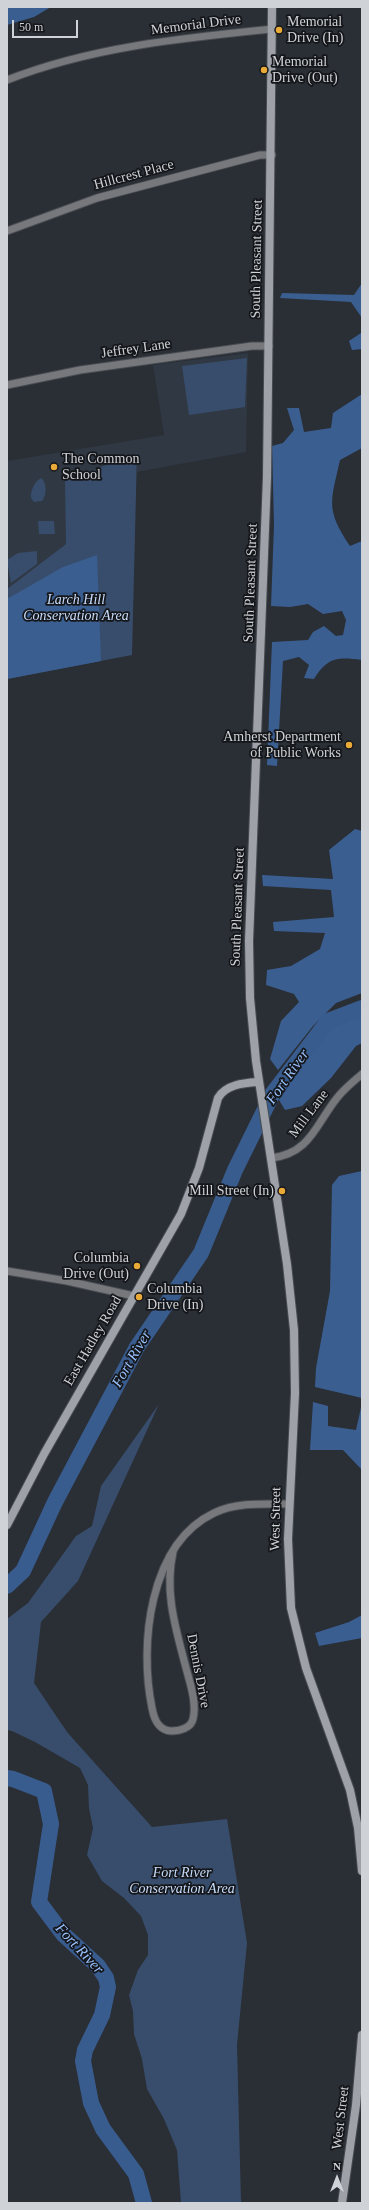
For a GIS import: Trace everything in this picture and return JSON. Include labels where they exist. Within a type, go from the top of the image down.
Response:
[{"type":"main road","name":"South Pleasant Street","points":[[271,1158],[259,1082],[251,1016],[249,955],[263,595],[272,155],[272,7]]},
{"type":"main road","name":"East Hadley Road","points":[[7,1525],[44,1454],[169,1237],[186,1202],[199,1168],[211,1118],[220,1095],[235,1085],[259,1082]]},
{"type":"main road","name":"West Street","points":[[271,1158],[289,1277],[295,1344],[295,1393],[288,1504],[288,1580],[294,1629],[306,1668],[342,1765],[361,1839],[362,1871]]},
{"type":"main road","name":"West Street","points":[[342,2203],[356,2104],[362,2035]]},
{"type":"street","name":"Memorial Drive","points":[[7,80],[47,65],[104,50],[272,29]]},
{"type":"street","name":"Hillcrest Place","points":[[7,231],[97,198],[260,155],[272,155]]},
{"type":"street","name":"Jeffrey Lane","points":[[7,385],[98,367],[252,346],[269,346]]},
{"type":"street","name":"Mill Lane","points":[[271,1158],[289,1154],[305,1144],[338,1097],[362,1074]]},
{"type":"street","points":[[7,1272],[67,1281],[134,1296]]},
{"type":"street","name":"Dennis Drive","points":[[173,1552],[169,1593],[191,1689],[194,1713],[193,1721],[189,1726],[180,1730],[169,1731],[159,1726],[153,1712],[148,1650],[155,1590],[161,1572],[173,1552],[190,1530],[214,1513],[235,1506],[288,1504]]},
{"type":"shaded area","name":"The Common School","points":[[248,353],[246,452],[137,472],[137,453],[66,544],[7,589],[7,461],[164,435],[153,365]]},
{"type":"green space","points":[[7,7],[51,7],[34,17],[7,25]]},
{"type":"green space","points":[[362,283],[362,318],[351,302],[280,298],[282,293],[354,295]]},
{"type":"green space","points":[[362,318],[362,349],[352,350],[349,341],[361,333]]},
{"type":"green space","points":[[247,358],[245,407],[189,415],[182,366]]},
{"type":"green space","points":[[362,394],[362,448],[340,460],[334,486],[332,504],[333,513],[337,523],[350,546],[362,541],[362,660],[334,660],[324,666],[314,679],[304,678],[309,665],[299,657],[283,661],[277,766],[267,765],[272,642],[308,640],[313,632],[324,626],[336,636],[343,635],[346,620],[342,611],[323,614],[308,604],[290,607],[271,606],[274,525],[272,446],[283,443],[294,430],[287,408],[299,408],[304,432],[331,428],[333,413]]},
{"type":"green space","name":"Larch Hill Conservation Area","points":[[137,453],[132,655],[7,679],[7,589],[66,544],[65,481]]},
{"type":"green space","points":[[41,478],[46,489],[45,496],[42,501],[34,502],[31,498],[32,489]]},
{"type":"green space","points":[[38,521],[54,521],[55,534],[39,534]]},
{"type":"green space","points":[[37,551],[37,564],[11,583],[7,560],[18,553]]},
{"type":"green space","points":[[97,555],[101,661],[7,679],[7,599],[63,567]]},
{"type":"green space","points":[[355,829],[362,831],[362,993],[336,1003],[313,1026],[278,1070],[270,1059],[281,1021],[299,1002],[294,994],[266,985],[267,970],[291,966],[320,949],[325,933],[274,931],[273,922],[334,917],[331,890],[263,886],[262,875],[333,879],[329,850]]},
{"type":"green space","points":[[362,1011],[362,1043],[356,1046],[331,1078],[302,1106],[285,1110],[279,1100],[330,1023]]},
{"type":"green space","points":[[362,1171],[362,1398],[315,1387],[316,1368],[330,1291],[332,1185],[339,1176]]},
{"type":"green space","points":[[313,1402],[328,1406],[328,1426],[356,1430],[362,1403],[362,1470],[343,1450],[310,1450]]},
{"type":"green space","name":"Fort River Conservation Area","points":[[159,1404],[78,1581],[41,1622],[34,1683],[67,1732],[152,1827],[227,1819],[247,1943],[237,2045],[241,2203],[181,2203],[177,2150],[164,2119],[147,2089],[142,2059],[134,2034],[133,2011],[129,1995],[138,1970],[148,1955],[148,1935],[141,1916],[124,1898],[102,1881],[87,1855],[93,1828],[89,1808],[88,1785],[80,1768],[35,1742],[7,1730],[7,1619],[28,1603],[76,1536],[92,1526],[101,1486]]},
{"type":"green space","points":[[362,1615],[362,1638],[319,1646],[315,1633],[349,1622]]},
{"type":"waterway","name":"Fort River","points":[[7,1586],[23,1571],[55,1502],[137,1347],[201,1253],[235,1170],[273,1093],[328,1021],[362,1008]]},
{"type":"waterway","name":"Fort River","points":[[7,1778],[44,1791],[51,1824],[39,1902],[63,1934],[98,1966],[106,1978],[108,1987],[102,2015],[85,2050],[83,2061],[91,2103],[103,2129],[136,2174],[144,2203]]},
{"type":"place","name":"Memorial Drive (In)","points":[[279,30]]},
{"type":"place","name":"Memorial Drive (Out)","points":[[264,70]]},
{"type":"place","name":"The Common School","points":[[54,467]]},
{"type":"place","name":"Amherst Department of Public Works","points":[[349,745]]},
{"type":"place","name":"Mill Street (In)","points":[[282,1191]]},
{"type":"place","name":"Columbia Drive (Out)","points":[[137,1266]]},
{"type":"place","name":"Columbia Drive (In)","points":[[139,1297]]}]
